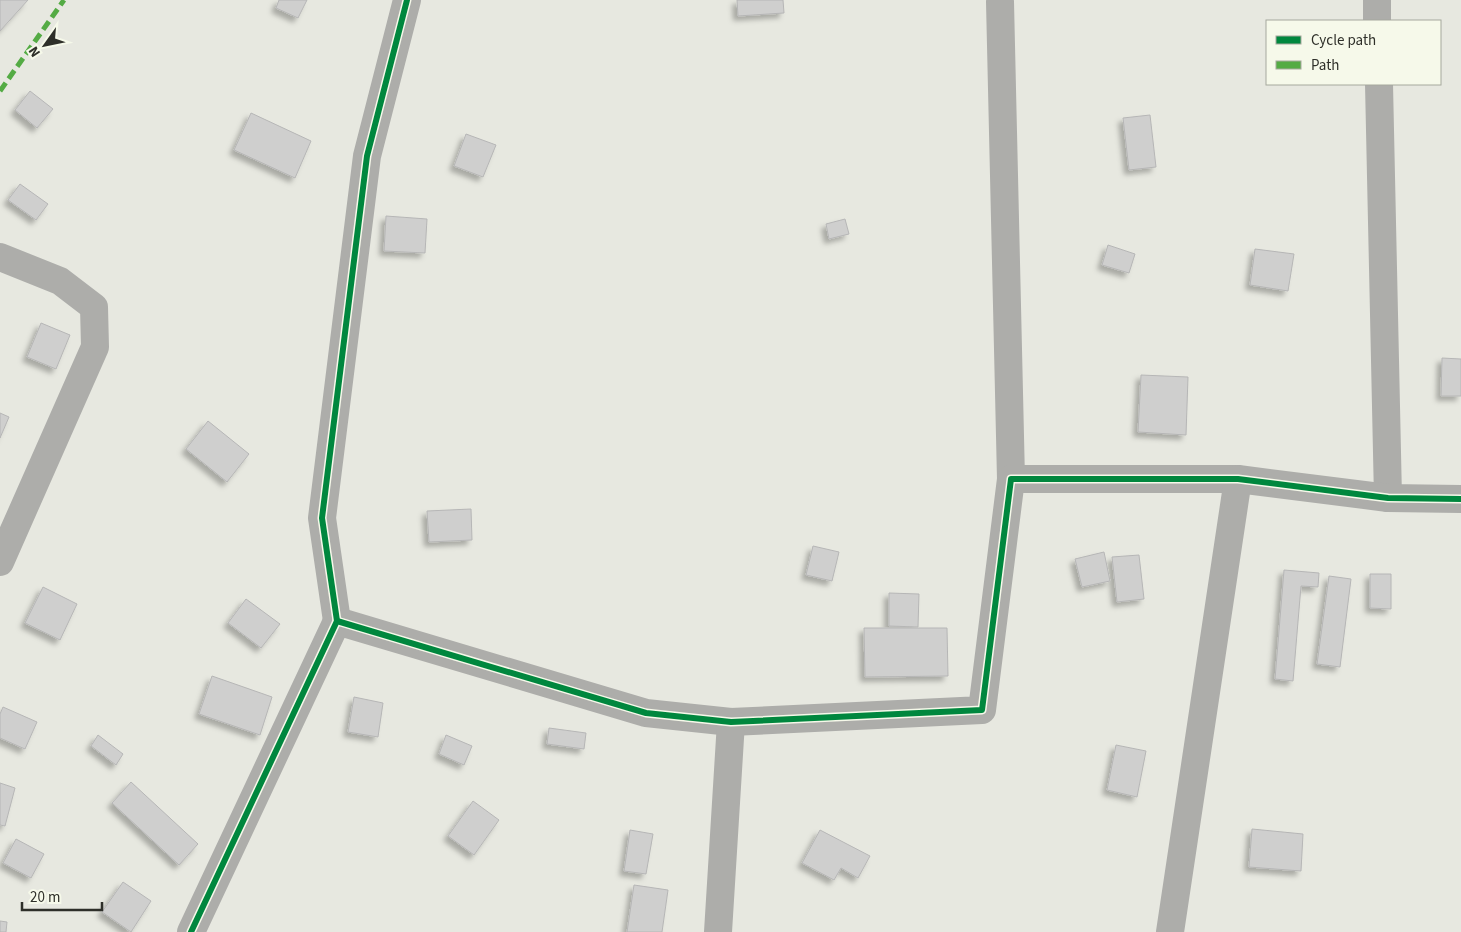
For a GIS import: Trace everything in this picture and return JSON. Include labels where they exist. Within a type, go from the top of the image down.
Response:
[{"type":"street","points":[[191,932],[337,621],[322,518],[368,156],[407,0]]},
{"type":"street","points":[[1377,0],[1377,20]]},
{"type":"street","points":[[337,621],[646,713],[731,722],[982,710],[1011,479],[1000,2]]},
{"type":"street","points":[[1379,85],[1388,498]]},
{"type":"street","points":[[0,257],[60,281],[94,307],[95,347],[0,562]]},
{"type":"street","points":[[1011,479],[1238,479],[1388,498],[1461,499]]},
{"type":"street","points":[[1170,932],[1238,479]]},
{"type":"street","points":[[718,932],[731,722]]},
{"type":"building","points":[[0,0],[28,0],[0,31]]},
{"type":"building","points":[[279,0],[307,0],[298,18],[276,8]]},
{"type":"building","points":[[737,0],[783,0],[784,13],[738,16]]},
{"type":"building","points":[[30,91],[53,109],[37,128],[15,110]]},
{"type":"building","points":[[251,113],[311,141],[295,178],[234,150]]},
{"type":"building","points":[[1150,115],[1156,167],[1129,170],[1123,118]]},
{"type":"building","points":[[466,134],[496,145],[483,177],[454,166]]},
{"type":"building","points":[[20,184],[48,204],[36,220],[8,200]]},
{"type":"building","points":[[386,216],[427,219],[425,253],[384,251]]},
{"type":"building","points":[[845,219],[849,234],[829,239],[826,224]]},
{"type":"building","points":[[1108,245],[1135,254],[1129,273],[1102,265]]},
{"type":"building","points":[[1255,249],[1294,254],[1288,291],[1250,285]]},
{"type":"building","points":[[41,323],[70,335],[56,369],[27,357]]},
{"type":"building","points":[[1442,358],[1461,359],[1461,396],[1441,396]]},
{"type":"building","points":[[1141,375],[1188,377],[1186,435],[1138,432]]},
{"type":"building","points":[[0,413],[9,417],[0,438]]},
{"type":"building","points":[[208,421],[249,454],[227,482],[186,449]]},
{"type":"building","points":[[471,509],[472,540],[429,542],[427,511]]},
{"type":"building","points":[[813,546],[839,552],[832,581],[806,575]]},
{"type":"building","points":[[1104,552],[1110,581],[1082,587],[1075,559]]},
{"type":"building","points":[[1139,555],[1144,599],[1117,602],[1112,557]]},
{"type":"building","points":[[1284,570],[1319,573],[1318,587],[1301,586],[1293,681],[1275,679]]},
{"type":"building","points":[[1370,574],[1391,574],[1391,609],[1370,608]]},
{"type":"building","points":[[1329,576],[1351,579],[1340,667],[1317,664]]},
{"type":"building","points":[[43,587],[77,604],[60,640],[25,623]]},
{"type":"building","points":[[889,593],[919,594],[918,627],[889,626]]},
{"type":"building","points":[[246,599],[280,624],[261,648],[228,623]]},
{"type":"building","points":[[864,628],[947,628],[948,676],[865,677]]},
{"type":"building","points":[[212,676],[272,697],[260,735],[199,714]]},
{"type":"building","points":[[354,697],[383,703],[378,737],[348,732]]},
{"type":"building","points":[[3,707],[37,722],[25,749],[0,738],[0,714]]},
{"type":"building","points":[[549,728],[586,733],[584,749],[547,744]]},
{"type":"building","points":[[98,735],[123,754],[116,765],[91,746]]},
{"type":"building","points":[[446,735],[472,746],[464,765],[439,754]]},
{"type":"building","points":[[1116,745],[1146,751],[1137,797],[1107,790]]},
{"type":"building","points":[[131,782],[198,844],[179,865],[112,803]]},
{"type":"building","points":[[0,783],[15,788],[5,826],[0,825]]},
{"type":"building","points":[[473,801],[499,820],[474,855],[448,836]]},
{"type":"building","points":[[1252,829],[1303,834],[1301,871],[1249,867]]},
{"type":"building","points":[[630,830],[653,834],[646,874],[624,871]]},
{"type":"building","points":[[820,830],[870,856],[858,878],[841,868],[834,880],[802,863]]},
{"type":"building","points":[[16,839],[44,854],[31,878],[3,863]]},
{"type":"building","points":[[123,882],[151,901],[131,932],[102,912]]},
{"type":"building","points":[[634,885],[668,890],[662,932],[627,932]]},
{"type":"building","points":[[0,921],[7,922],[6,932],[0,932]]},
{"type":"marked path","points":[[0,91],[64,0]]},
{"type":"cycle path","points":[[337,621],[322,518],[367,156],[407,0]]},
{"type":"cycle path","points":[[191,932],[337,621],[646,713],[731,722],[982,710],[1011,479],[1238,479],[1388,498],[1461,499]]}]
